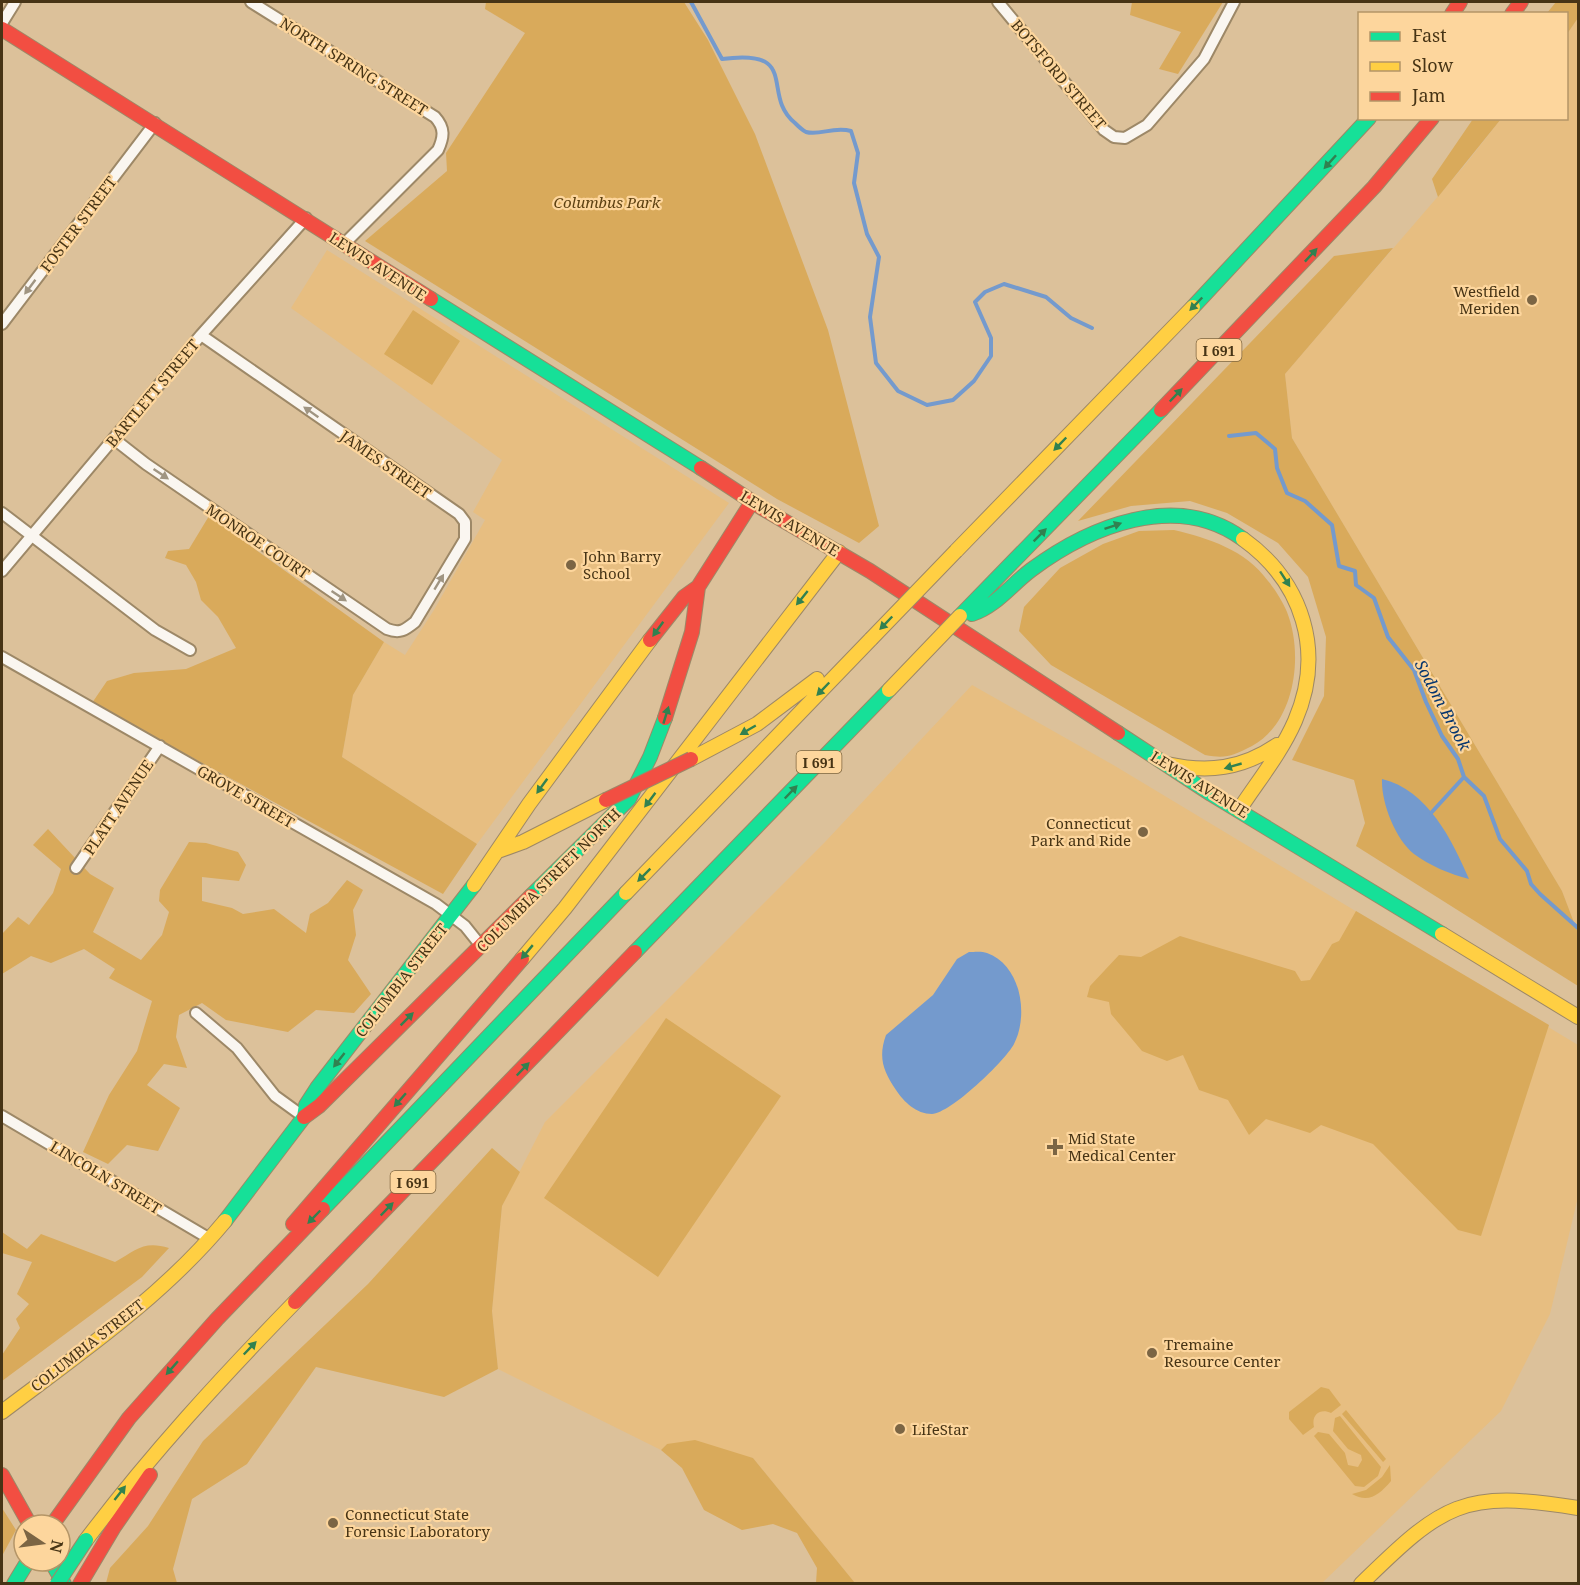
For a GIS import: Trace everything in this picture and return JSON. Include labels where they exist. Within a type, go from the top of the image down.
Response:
[{"type":"main road","name":"LEWIS AVENUE","points":[[2,29],[595,400],[752,502],[839,552],[1239,810],[1578,1017]]},
{"type":"main road","points":[[60,1513],[114,1438],[161,1380],[865,643],[1246,252],[1367,120]]},
{"type":"main road","name":"I 691","points":[[57,1584],[128,1483],[173,1430],[1348,216],[1430,120]]},
{"type":"main road","name":"COLUMBIA STREET","points":[[2,1412],[147,1299],[210,1239],[304,1117],[307,1102],[317,1088],[452,914],[670,613],[698,586],[709,565],[752,502]]},
{"type":"main road","points":[[960,616],[982,611],[1010,587],[1064,548],[1126,521],[1152,516],[1182,515],[1211,521],[1230,529],[1252,544],[1278,569],[1292,591],[1305,626],[1309,651],[1307,683],[1299,710],[1284,739],[1239,810]]},
{"type":"main road","points":[[284,1249],[298,1216],[565,908],[839,552]]},
{"type":"main road","name":"COLUMBIA STREET NORTH","points":[[304,1117],[319,1106],[615,815],[639,784],[658,740],[695,621],[699,604],[698,586]]},
{"type":"main road","points":[[498,851],[523,842],[740,735],[772,715],[844,652],[865,643]]},
{"type":"main road","points":[[1167,764],[1198,771],[1222,769],[1258,757],[1284,739]]},
{"type":"main road","points":[[80,1584],[95,1557],[156,1466],[173,1430]]},
{"type":"main road","points":[[2,1475],[23,1513]]},
{"type":"main road","points":[[1361,1584],[1418,1529],[1457,1506],[1500,1497],[1578,1508]]},
{"type":"street","points":[[2,23],[15,2]]},
{"type":"street","name":"NORTH SPRING STREET","points":[[251,2],[435,117],[441,124],[444,133],[438,150],[344,244]]},
{"type":"street","name":"BOTSFORD STREET","points":[[998,2],[1104,130],[1114,136],[1125,138],[1147,125],[1204,58],[1234,2]]},
{"type":"street","name":"FOSTER STREET","points":[[2,324],[155,123]]},
{"type":"street","name":"BARTLETT STREET","points":[[2,571],[201,335],[306,218]]},
{"type":"street","name":"JAMES STREET","points":[[201,335],[459,514],[465,522],[465,539],[415,622],[406,630]]},
{"type":"street","name":"MONROE COURT","points":[[114,439],[146,464],[387,629],[397,633],[406,630]]},
{"type":"street","points":[[2,513],[155,630],[190,650]]},
{"type":"street","name":"GROVE STREET","points":[[4,662],[160,746],[452,914],[471,932],[481,946]]},
{"type":"street","name":"PLATT AVENUE","points":[[76,868],[160,746]]},
{"type":"street","points":[[196,1013],[237,1048],[275,1096],[304,1117]]},
{"type":"street","name":"LINCOLN STREET","points":[[2,1116],[210,1239]]},
{"type":"shaded area","points":[[1578,18],[1578,933],[1562,891],[1292,438],[1285,374],[1465,165],[1500,120],[1568,120],[1568,33]]},
{"type":"shaded area","name":"John Barry School","points":[[327,250],[729,503],[477,844],[342,757],[353,695],[384,642],[405,655],[434,610],[485,520],[473,512],[502,460],[291,308]]},
{"type":"shaded area","name":"Mid State Medical Center","points":[[972,685],[1115,766],[1578,1045],[1578,1197],[1550,1314],[1501,1411],[1322,1583],[855,1583],[753,1458],[667,1444],[661,1450],[498,1369],[492,1311],[502,1206],[545,1122],[825,842]]},
{"type":"green space","name":"Columbus Park","points":[[486,2],[684,2],[708,40],[755,134],[828,330],[879,526],[859,543],[777,499],[365,241],[447,171],[446,153],[525,33],[485,9]]},
{"type":"green space","points":[[1132,2],[1223,2],[1178,74],[1159,69],[1181,32],[1130,15]]},
{"type":"green space","points":[[1556,2],[1578,2],[1578,18],[1568,33],[1568,12],[1548,12]]},
{"type":"green space","points":[[1472,120],[1500,120],[1438,197],[1432,179]]},
{"type":"green space","points":[[1393,248],[1285,374],[1292,438],[1562,891],[1578,933],[1578,986],[1356,846],[1365,823],[1354,780],[1292,760],[1324,696],[1326,637],[1308,577],[1278,543],[1227,513],[1190,501],[1131,506],[1078,521],[1334,256]]},
{"type":"green space","points":[[413,310],[460,341],[432,385],[384,354]]},
{"type":"green space","points":[[209,516],[384,642],[353,695],[342,757],[477,844],[443,894],[92,703],[107,681],[134,673],[186,669],[236,648],[218,617],[201,600],[196,582],[186,565],[165,558],[168,551],[189,549]]},
{"type":"green space","points":[[1174,530],[1213,541],[1249,561],[1279,596],[1292,629],[1295,667],[1286,705],[1278,721],[1267,735],[1252,746],[1229,756],[1205,755],[1051,665],[1019,631],[1024,607],[1060,568],[1103,544],[1139,531]]},
{"type":"green space","points":[[48,829],[90,874],[114,888],[93,932],[141,960],[162,935],[169,912],[159,901],[160,890],[189,842],[206,843],[238,852],[246,865],[239,881],[202,877],[202,901],[232,908],[243,914],[274,909],[306,933],[310,914],[328,903],[347,880],[363,890],[353,910],[356,935],[348,960],[371,994],[354,1013],[316,1010],[288,1032],[226,1020],[202,1003],[179,1015],[176,1037],[187,1068],[164,1064],[147,1085],[180,1108],[158,1151],[127,1145],[108,1164],[83,1152],[109,1095],[137,1051],[152,1001],[109,978],[115,969],[84,949],[51,963],[31,956],[2,974],[2,934],[18,917],[29,925],[53,893],[61,869],[33,845]]},
{"type":"green space","points":[[1356,911],[1549,1025],[1481,1236],[1458,1230],[1373,1144],[1321,1125],[1310,1133],[1266,1119],[1249,1135],[1228,1100],[1199,1090],[1183,1055],[1167,1061],[1142,1051],[1111,1014],[1109,1002],[1087,997],[1090,986],[1119,955],[1141,957],[1180,936],[1295,971],[1301,981],[1310,980],[1332,944],[1339,941]]},
{"type":"green space","points":[[666,1018],[781,1096],[658,1277],[544,1198]]},
{"type":"green space","points":[[492,1148],[520,1172],[502,1206],[492,1311],[498,1369],[444,1397],[316,1367],[247,1464],[192,1499],[173,1569],[177,1583],[106,1583],[110,1568],[148,1526],[203,1441],[368,1284]]},
{"type":"green space","points":[[2,1232],[27,1249],[41,1234],[115,1262],[146,1246],[169,1248],[142,1277],[2,1381],[2,1355],[20,1328],[16,1319],[29,1304],[17,1294],[32,1262],[2,1253]]},
{"type":"green space","points":[[1321,1387],[1329,1389],[1341,1405],[1331,1413],[1323,1411],[1317,1414],[1313,1423],[1314,1427],[1303,1435],[1289,1419],[1289,1412]]},
{"type":"green space","points":[[1346,1410],[1386,1459],[1383,1462],[1342,1414]]},
{"type":"green space","points":[[1340,1416],[1381,1467],[1378,1476],[1364,1487],[1355,1486],[1314,1436],[1318,1432],[1329,1434],[1345,1453],[1348,1465],[1358,1467],[1362,1460],[1361,1455],[1348,1449],[1333,1431],[1335,1418]]},
{"type":"green space","points":[[695,1440],[753,1458],[855,1583],[816,1583],[817,1568],[797,1533],[773,1524],[742,1530],[704,1510],[682,1468],[661,1450],[667,1444]]},
{"type":"green space","points":[[1390,1465],[1391,1481],[1383,1490],[1369,1498],[1352,1494],[1366,1490],[1382,1477]]},
{"type":"green space","points":[[2,1508],[12,1524],[12,1537],[2,1556]]},
{"type":"water","points":[[1382,779],[1413,794],[1425,805],[1455,848],[1469,879],[1433,866],[1407,847],[1390,820]]},
{"type":"water","points":[[969,952],[987,953],[999,959],[1008,968],[1019,992],[1021,1019],[1019,1032],[1009,1052],[964,1096],[941,1111],[932,1114],[921,1112],[903,1099],[888,1076],[882,1057],[886,1035],[933,995],[957,959]]},
{"type":"waterway","name":"Sodom Brook","points":[[691,2],[722,59],[747,57],[762,60],[771,67],[785,112],[802,129],[811,133],[851,131],[858,153],[854,183],[867,234],[879,257],[870,317],[876,363],[898,391],[927,405],[953,400],[974,381],[991,356],[991,338],[975,302],[985,292],[1004,284],[1046,297],[1071,318],[1092,328]]},
{"type":"waterway","name":"Sodom Brook","points":[[1229,436],[1256,433],[1275,449],[1277,468],[1287,493],[1305,501],[1332,525],[1339,566],[1355,571],[1356,585],[1374,598],[1388,637],[1414,670],[1426,702],[1442,736],[1458,759],[1464,777],[1484,796],[1500,839],[1527,871],[1531,884],[1578,928]]},
{"type":"waterway","points":[[1431,813],[1464,777]]},
{"type":"traffic: fast","points":[[1193,307],[1367,120]]},
{"type":"traffic: fast","points":[[431,299],[701,468]]},
{"type":"traffic: fast","points":[[960,616],[1161,410]]},
{"type":"traffic: fast","points":[[972,614],[996,601],[1031,570],[1054,554],[1106,528],[1134,520],[1162,516],[1190,517],[1217,524],[1243,539]]},
{"type":"traffic: fast","points":[[635,952],[889,690]]},
{"type":"traffic: fast","points":[[531,896],[629,799],[650,757],[665,718]]},
{"type":"traffic: fast","points":[[1118,733],[1211,794],[1442,934]]},
{"type":"traffic: fast","points":[[225,1221],[304,1117],[306,1105],[317,1088],[474,885]]},
{"type":"traffic: fast","points":[[323,1209],[626,893]]},
{"type":"traffic: fast","points":[[57,1584],[86,1540]]},
{"type":"traffic: fast","points":[[14,1584],[21,1573]]},
{"type":"traffic: fast","points":[[58,1573],[64,1584]]},
{"type":"traffic: slow","points":[[956,551],[1193,307]]},
{"type":"traffic: slow","points":[[1239,810],[1276,756],[1295,721],[1304,695],[1308,670],[1308,644],[1303,620],[1294,597],[1281,576],[1264,556],[1243,539]]},
{"type":"traffic: slow","points":[[871,639],[956,551]]},
{"type":"traffic: slow","points":[[522,959],[565,908],[839,552]]},
{"type":"traffic: slow","points":[[889,690],[960,616]]},
{"type":"traffic: slow","points":[[626,893],[871,639]]},
{"type":"traffic: slow","points":[[474,885],[529,804],[650,640]]},
{"type":"traffic: slow","points":[[691,759],[757,724],[817,679]]},
{"type":"traffic: slow","points":[[1167,764],[1197,768],[1224,767],[1251,759],[1277,745]]},
{"type":"traffic: slow","points":[[498,851],[523,842],[606,800]]},
{"type":"traffic: slow","points":[[1442,934],[1578,1017]]},
{"type":"traffic: slow","points":[[2,1412],[119,1323],[175,1275],[225,1221]]},
{"type":"traffic: slow","points":[[86,1540],[187,1418],[295,1302]]},
{"type":"traffic: slow","points":[[1361,1584],[1413,1536],[1435,1520],[1457,1509],[1480,1503],[1507,1501],[1578,1508]]},
{"type":"traffic: jam","points":[[1453,12],[1460,2]]},
{"type":"traffic: jam","points":[[1514,12],[1521,2]]},
{"type":"traffic: jam","points":[[2,29],[431,299]]},
{"type":"traffic: jam","points":[[1161,410],[1374,187],[1430,120]]},
{"type":"traffic: jam","points":[[701,468],[762,508],[870,571],[1118,733]]},
{"type":"traffic: jam","points":[[650,640],[684,597],[698,587],[752,502]]},
{"type":"traffic: jam","points":[[665,718],[692,632],[698,587]]},
{"type":"traffic: jam","points":[[606,800],[691,759]]},
{"type":"traffic: jam","points":[[304,1117],[319,1106],[531,896]]},
{"type":"traffic: jam","points":[[295,1302],[635,952]]},
{"type":"traffic: jam","points":[[293,1224],[522,959]]},
{"type":"traffic: jam","points":[[61,1513],[129,1418],[217,1319],[323,1209]]},
{"type":"traffic: jam","points":[[2,1475],[23,1513]]},
{"type":"traffic: jam","points":[[80,1584],[114,1527],[150,1475]]},
{"type":"place","name":"Westfield Meriden","points":[[1532,300]]},
{"type":"place","name":"John Barry School","points":[[571,565]]},
{"type":"place","name":"Connecticut Park and Ride","points":[[1143,832]]},
{"type":"place","name":"Mid State Medical Center","points":[[1055,1147]]},
{"type":"place","name":"Tremaine Resource Center","points":[[1152,1353]]},
{"type":"place","name":"LifeStar","points":[[900,1429]]},
{"type":"place","name":"Connecticut State Forensic Laboratory","points":[[333,1523]]}]
